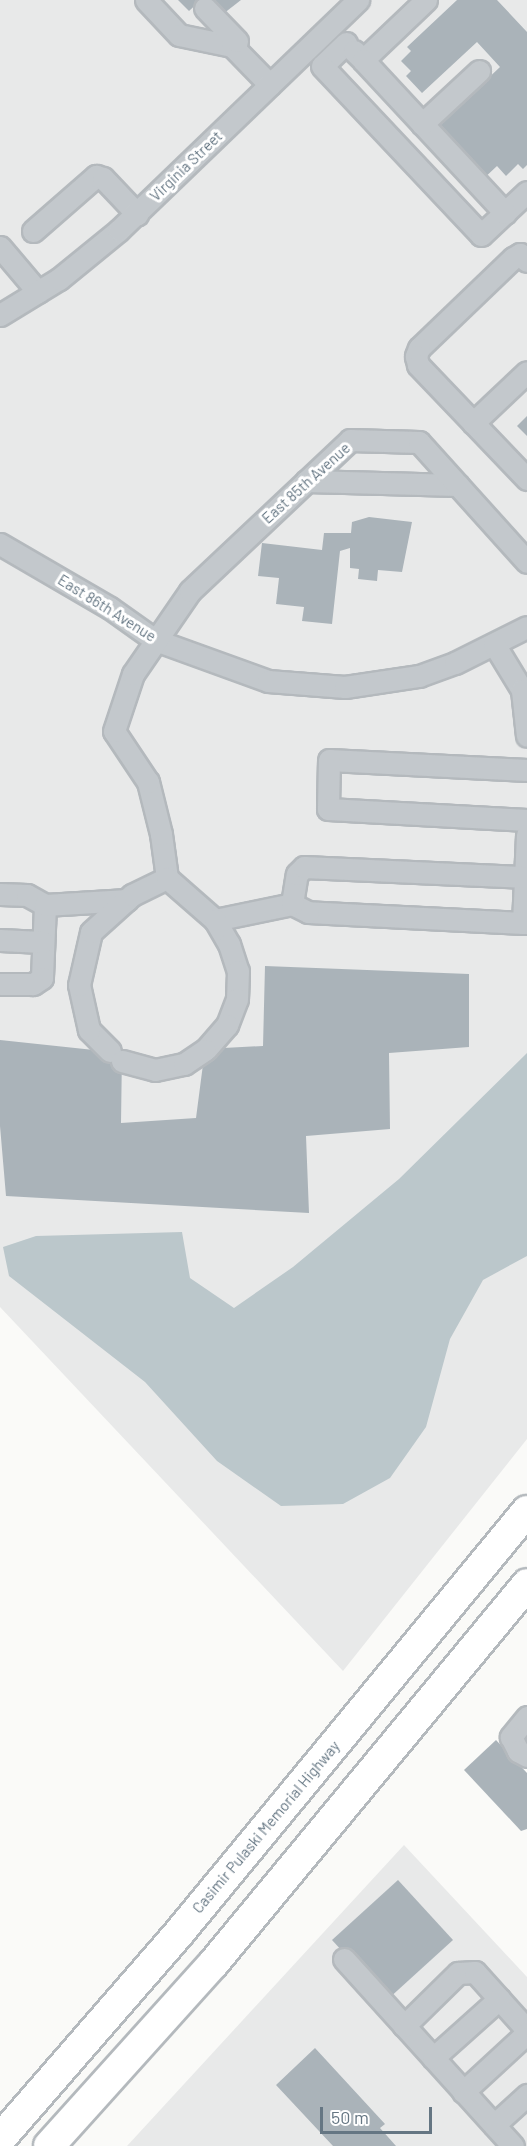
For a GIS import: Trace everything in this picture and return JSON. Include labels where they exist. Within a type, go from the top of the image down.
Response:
[{"type":"highway","name":"Casimir Pulaski Memorial Highway","points":[[0,2139],[179,1933],[527,1511]]},
{"type":"highway","points":[[49,2146],[213,1964],[527,1584]]},
{"type":"street","points":[[146,0],[179,35],[232,46],[270,85]]},
{"type":"street","name":"Virginia Street","points":[[0,315],[38,292],[137,214],[358,0]]},
{"type":"street","points":[[363,60],[426,0]]},
{"type":"street","points":[[205,8],[237,41]]},
{"type":"street","points":[[331,26],[505,213]]},
{"type":"street","points":[[346,43],[322,66],[481,235],[527,192]]},
{"type":"street","points":[[422,124],[479,71]]},
{"type":"street","points":[[33,231],[96,176],[103,178],[137,214]]},
{"type":"street","points":[[0,247],[38,292]]},
{"type":"street","points":[[527,261],[520,254],[513,258],[419,348],[416,356],[418,365],[527,479]]},
{"type":"street","points":[[473,423],[527,372]]},
{"type":"street","name":"East 85th Avenue","points":[[167,878],[161,834],[148,782],[114,732],[133,674],[190,591],[350,441],[419,441],[527,562]]},
{"type":"street","points":[[306,481],[458,485]]},
{"type":"street","name":"East 86th Avenue","points":[[0,544],[110,608],[155,640],[268,681],[345,687],[419,676],[494,644],[527,627]]},
{"type":"street","points":[[494,644],[522,690],[527,736]]},
{"type":"street","points":[[527,770],[329,760],[328,809],[527,820]]},
{"type":"street","points":[[215,920],[292,904],[308,912],[525,923],[527,835]]},
{"type":"street","points":[[292,904],[297,874],[304,867],[526,877]]},
{"type":"street","points":[[167,878],[215,920],[229,944],[238,971],[237,999],[227,1025],[205,1050],[184,1064],[155,1070],[116,1056],[89,1030],[79,985],[91,932],[127,900],[167,878]]},
{"type":"street","points":[[0,894],[27,895],[45,905],[127,900]]},
{"type":"street","points":[[0,984],[33,984],[42,978],[45,905]]},
{"type":"street","points":[[0,940],[42,942]]},
{"type":"street","points":[[527,1717],[511,1737],[518,1751],[527,1756]]},
{"type":"street","points":[[344,1959],[513,2146]]},
{"type":"street","points":[[404,2026],[458,1973],[475,1972],[527,2031],[463,2092]]},
{"type":"street","points":[[433,2058],[499,1999]]},
{"type":"street","points":[[494,2125],[527,2095]]},
{"type":"shaded area","points":[[0,0],[527,0],[527,1439],[343,1671],[0,1307]]},
{"type":"shaded area","points":[[527,1053],[527,1256],[483,1280],[450,1339],[426,1427],[390,1478],[343,1504],[281,1506],[217,1461],[145,1382],[9,1276],[3,1247],[36,1236],[182,1232],[190,1278],[234,1308],[293,1267],[399,1179]]},
{"type":"shaded area","points":[[404,1845],[527,1977],[527,2146],[127,2146]]},
{"type":"building","points":[[178,0],[201,0],[189,11]]},
{"type":"building","points":[[209,0],[241,0],[223,14]]},
{"type":"building","points":[[457,0],[497,0],[527,32],[527,165],[523,169],[518,164],[506,176],[497,166],[481,181],[438,126],[500,67],[477,42],[422,93],[406,76],[411,71],[401,61],[411,51],[407,47]]},
{"type":"building","points":[[527,416],[527,436],[517,426]]},
{"type":"building","points":[[369,517],[412,522],[402,572],[378,570],[377,581],[358,579],[359,569],[350,568],[350,548],[340,551],[332,624],[302,621],[304,607],[276,604],[279,578],[258,576],[262,543],[322,550],[324,533],[351,533],[352,522]]},
{"type":"building","points":[[265,966],[469,974],[469,1047],[389,1053],[390,1129],[306,1136],[309,1213],[6,1196],[0,1126],[0,1040],[122,1053],[121,1123],[196,1118],[205,1049],[263,1046]]},
{"type":"building","points":[[496,1740],[527,1773],[527,1829],[521,1831],[464,1770]]},
{"type":"building","points":[[398,1880],[453,1940],[387,2000],[332,1940]]},
{"type":"building","points":[[315,2048],[385,2124],[380,2128],[396,2146],[333,2146],[276,2085]]}]
